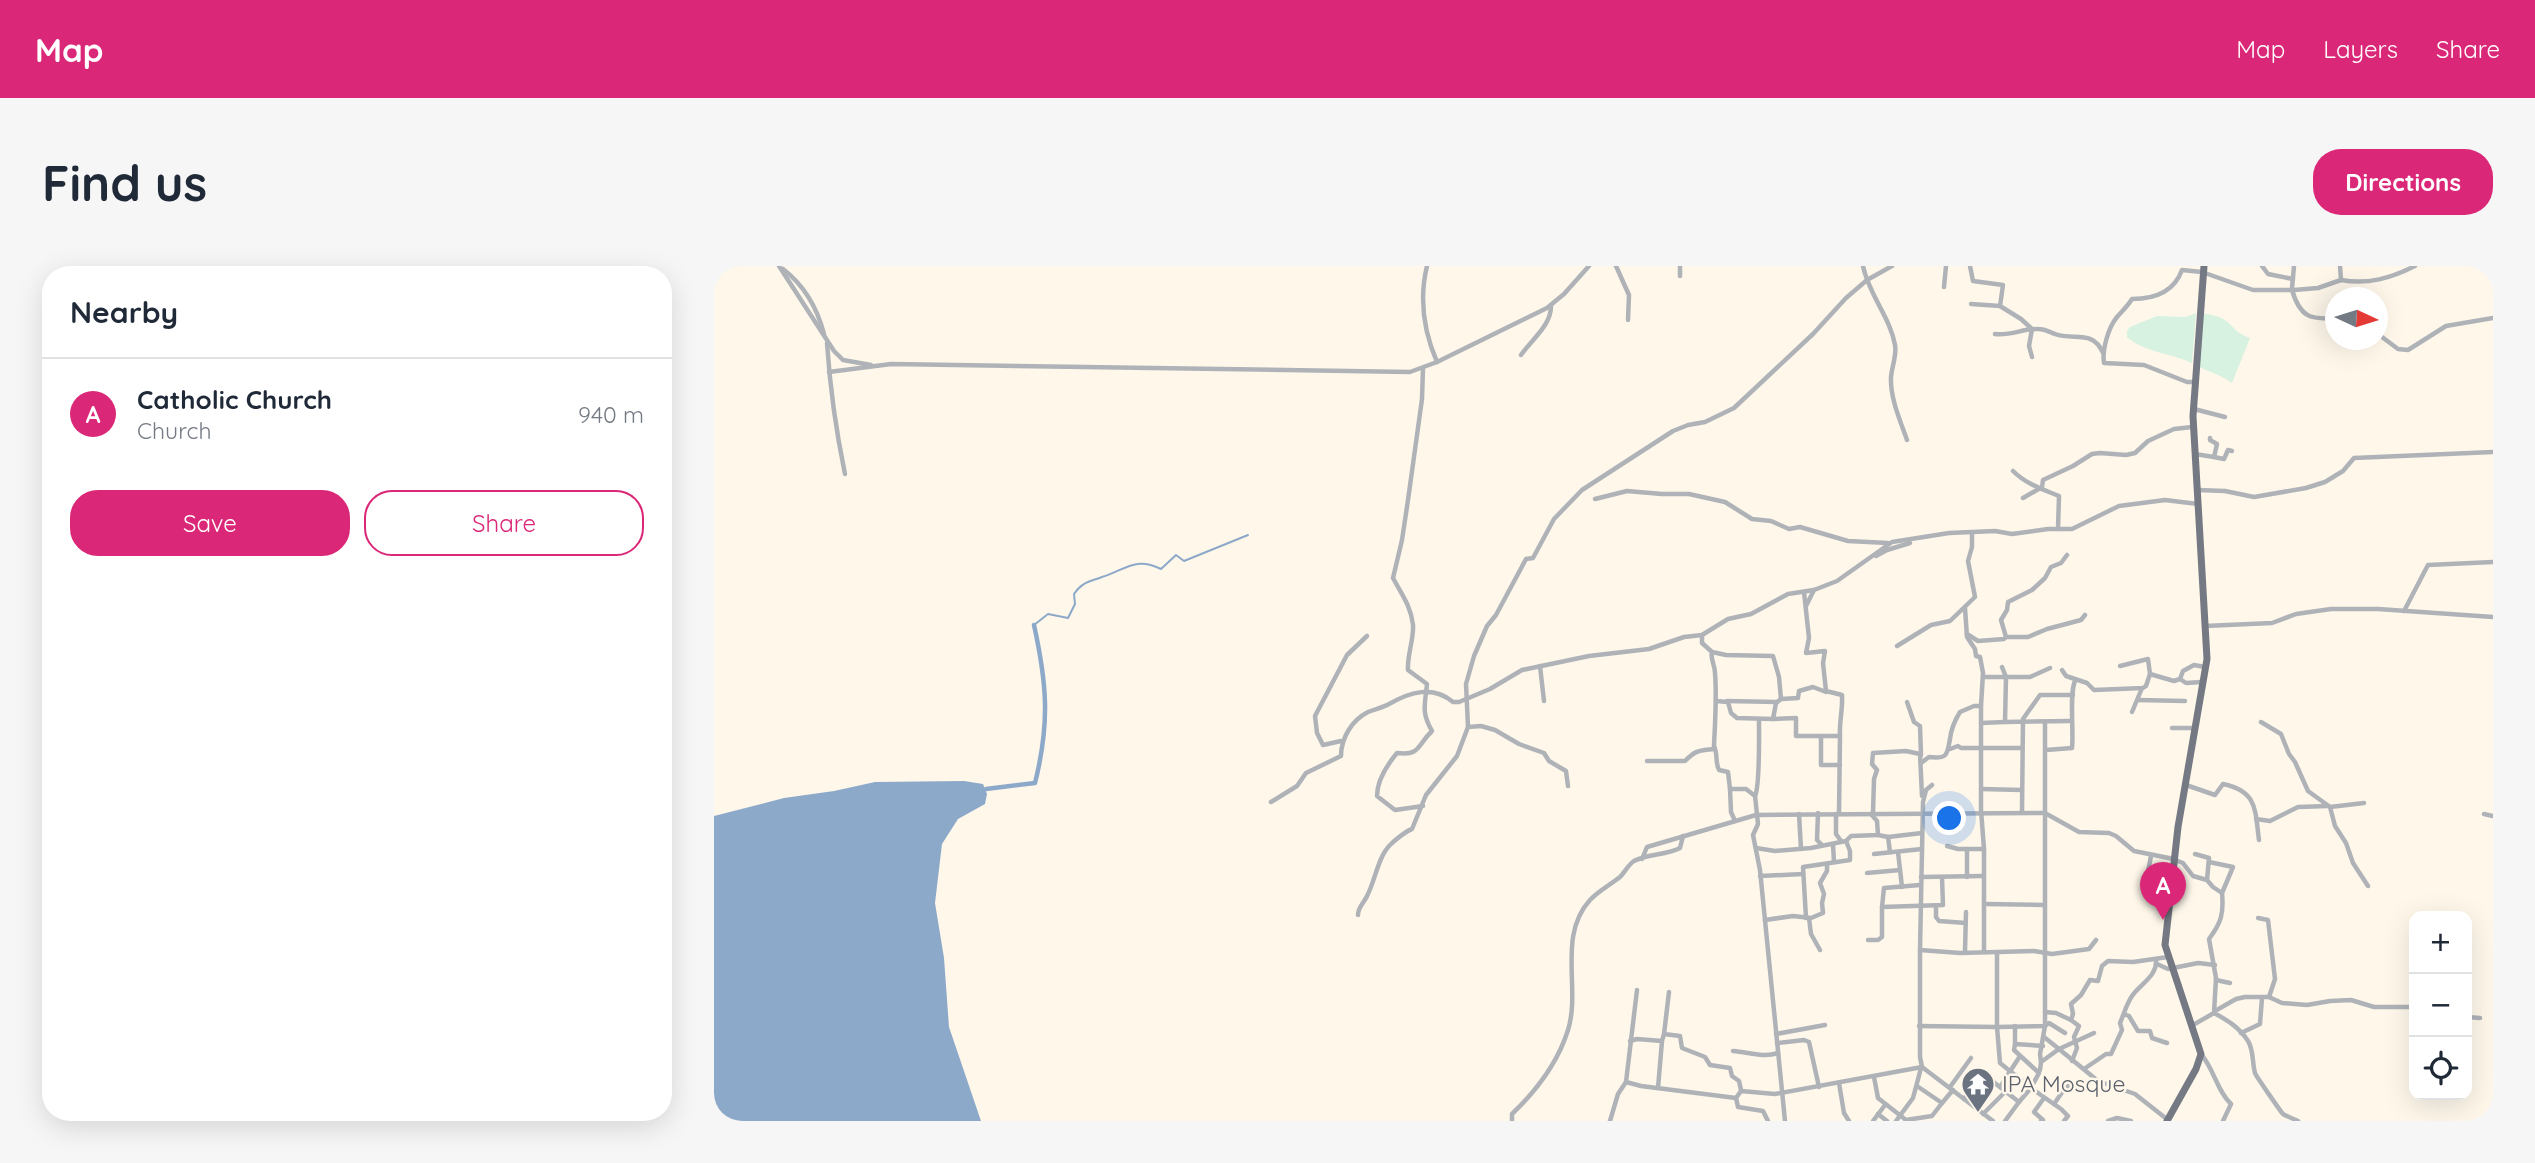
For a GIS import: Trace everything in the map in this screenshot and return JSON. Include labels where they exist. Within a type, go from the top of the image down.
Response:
[{"type":"main road","points":[[2168,1120],[2196,1069],[2201,1054],[2168,957],[2165,939],[2174,859],[2205,668],[2205,626],[2192,427],[2192,382],[2202,269]]},
{"type":"main road","points":[[2194,366],[2196,504]]},
{"type":"street","points":[[779,266],[826,340],[844,360],[874,365],[1384,373],[1410,372],[1423,368],[1551,305],[1589,266]]},
{"type":"street","points":[[779,266],[810,296],[817,309],[826,340],[834,413],[845,474]]},
{"type":"street","points":[[1427,266],[1423,317],[1437,362]]},
{"type":"street","points":[[1616,266],[1629,295],[1628,320]]},
{"type":"street","points":[[1679,266],[1680,276]]},
{"type":"street","points":[[1863,266],[1872,295],[1885,316],[1894,340],[1896,349],[1891,383],[1898,417],[1907,440]]},
{"type":"street","points":[[1358,915],[1358,909],[1371,889],[1384,853],[1392,843],[1412,830],[1426,795],[1457,756],[1468,727],[1468,676],[1487,626],[1496,615],[1526,559],[1533,558],[1562,510],[1599,478],[1673,431],[1705,422],[1744,400],[1813,334],[1840,303],[1867,280],[1892,266]]},
{"type":"street","points":[[1944,287],[1946,266]]},
{"type":"street","points":[[1970,266],[1973,281],[2003,285],[2000,306]]},
{"type":"street","points":[[2262,266],[2269,274],[2293,279]]},
{"type":"street","points":[[2294,266],[2295,300],[2310,317],[2315,320],[2325,319]]},
{"type":"street","points":[[2340,266],[2341,279]]},
{"type":"street","points":[[2103,354],[2115,320],[2132,299],[2167,292],[2176,284],[2182,270],[2202,269],[2253,290],[2293,290],[2318,288],[2341,279],[2353,282],[2384,280],[2415,266]]},
{"type":"street","points":[[1971,304],[2000,306],[2021,319],[2032,330]]},
{"type":"street","points":[[1521,355],[1547,321],[1551,305]]},
{"type":"street","points":[[2388,342],[2394,347],[2408,350],[2446,326],[2493,318]]},
{"type":"street","points":[[2032,330],[2029,346],[2032,357]]},
{"type":"street","points":[[1995,334],[2010,335],[2047,330],[2056,335],[2089,337],[2096,341],[2103,354],[2104,363],[2144,365],[2192,382]]},
{"type":"street","points":[[829,372],[874,365]]},
{"type":"street","points":[[1423,368],[1422,399],[1408,500],[1393,578],[1405,598],[1413,626],[1408,670],[1427,684],[1423,711],[1432,731],[1421,742],[1418,751],[1411,755],[1397,753],[1388,764],[1377,790],[1377,796],[1395,810],[1423,806]]},
{"type":"street","points":[[2193,409],[2225,417]]},
{"type":"street","points":[[2023,498],[2040,489],[2043,480],[2073,467],[2092,454],[2136,453],[2148,441],[2174,429],[2192,427]]},
{"type":"street","points":[[2210,438],[2217,444],[2214,457]]},
{"type":"street","points":[[2195,454],[2224,459],[2228,450],[2231,451]]},
{"type":"street","points":[[2197,490],[2225,491],[2254,497],[2325,482],[2343,471],[2354,458],[2493,452]]},
{"type":"street","points":[[2012,471],[2040,489],[2059,496],[2058,529]]},
{"type":"street","points":[[1595,499],[1627,491],[1689,494],[1724,502],[1752,519],[1771,521],[1789,529],[1800,527],[1848,541],[1889,543],[1927,538]]},
{"type":"street","points":[[1863,563],[1888,550],[1949,533],[1995,531],[2012,534],[2072,529],[2119,506],[2165,500],[2196,504]]},
{"type":"street","points":[[1897,646],[1931,625],[1950,621],[1965,608],[1975,593],[1968,561],[1972,533]]},
{"type":"street","points":[[1272,802],[1297,786],[1306,773],[1341,755],[1341,741],[1360,717],[1399,697],[1426,692],[1443,693],[1453,702],[1485,691],[1514,673],[1540,666],[1589,656],[1649,649],[1684,637],[1702,635],[1728,619],[1751,614],[1788,594],[1814,590],[1845,577],[1889,543]]},
{"type":"street","points":[[2006,638],[2001,620],[2007,610],[2008,601],[2032,590],[2045,578],[2051,566],[2061,563],[2067,555]]},
{"type":"street","points":[[2404,611],[2428,565],[2493,562]]},
{"type":"street","points":[[1806,607],[1814,590]]},
{"type":"street","points":[[1804,592],[1809,638],[1806,653],[1825,651],[1823,663],[1826,692]]},
{"type":"street","points":[[1965,608],[1967,634],[1975,648],[1976,656],[1980,657],[1983,677],[1980,748],[1984,952]]},
{"type":"street","points":[[2205,626],[2272,623],[2319,609],[2493,617]]},
{"type":"street","points":[[1967,634],[1979,641],[2028,637],[2046,629],[2081,620],[2085,615]]},
{"type":"street","points":[[1702,635],[1702,643],[1712,652],[1773,656],[1779,700],[1773,719]]},
{"type":"street","points":[[1341,741],[1323,745],[1317,733],[1315,716],[1347,655],[1367,636]]},
{"type":"street","points":[[1712,652],[1717,701],[1714,749],[1717,753],[1718,770],[1728,772],[1731,813],[1735,821]]},
{"type":"street","points":[[2120,666],[2148,659],[2148,684],[2143,688],[2132,712]]},
{"type":"street","points":[[2180,679],[2183,671],[2194,665],[2205,668]]},
{"type":"street","points":[[1540,666],[1545,701]]},
{"type":"street","points":[[2002,667],[2006,677],[2005,722]]},
{"type":"street","points":[[1983,677],[2030,677],[2050,668]]},
{"type":"street","points":[[2063,670],[2066,676],[2087,683],[2094,690],[2143,688]]},
{"type":"street","points":[[2150,674],[2174,681],[2180,679]]},
{"type":"street","points":[[2180,679],[2186,683],[2203,682]]},
{"type":"street","points":[[2046,750],[2072,750],[2073,733],[2070,721],[2074,713],[2073,695],[2076,681]]},
{"type":"street","points":[[1717,701],[1798,698],[1799,691],[1808,687],[1819,687],[1826,692],[1842,695],[1836,834],[1850,848],[1850,860],[1827,865]]},
{"type":"street","points":[[2022,813],[2024,716],[2040,695],[2073,695]]},
{"type":"street","points":[[2138,699],[2185,701]]},
{"type":"street","points":[[1727,701],[1735,718],[1795,717],[1796,736],[1840,736]]},
{"type":"street","points":[[1898,1119],[1913,1098],[1922,1067],[1919,1026],[1923,812],[1920,726],[1914,722],[1907,702]]},
{"type":"street","points":[[1921,763],[1929,757],[1946,755],[1960,712],[1974,706],[1982,706]]},
{"type":"street","points":[[1759,719],[1757,743],[1760,750],[1756,772],[1758,791],[1755,796],[1758,824],[1753,835],[1765,920],[1785,1121]]},
{"type":"street","points":[[1981,723],[2070,721]]},
{"type":"street","points":[[2261,722],[2281,734],[2308,791],[2329,806],[2335,826],[2346,843],[2353,863],[2368,886]]},
{"type":"street","points":[[2040,1070],[2040,1054],[2046,1026],[2045,723]]},
{"type":"street","points":[[1468,727],[1481,726],[1495,730],[1519,744],[1544,753],[1549,761],[1566,771],[1568,786]]},
{"type":"street","points":[[2172,728],[2195,728]]},
{"type":"street","points":[[1821,736],[1821,765],[1840,765]]},
{"type":"street","points":[[1950,749],[1958,746],[2022,748]]},
{"type":"street","points":[[1647,761],[1685,761],[1689,754],[1698,750],[1714,749]]},
{"type":"street","points":[[1878,835],[1878,822],[1872,813],[1877,770],[1872,764],[1873,753],[1911,751],[1921,755]]},
{"type":"street","points":[[2185,785],[2215,795],[2223,784],[2238,789],[2253,802],[2259,840]]},
{"type":"street","points":[[1923,802],[1926,790],[1932,785]]},
{"type":"street","points":[[1730,789],[1746,789],[1755,796]]},
{"type":"street","points":[[1982,789],[2022,790]]},
{"type":"street","points":[[2256,819],[2270,821],[2298,807],[2364,803]]},
{"type":"street","points":[[1818,813],[1817,840],[1822,845]]},
{"type":"street","points":[[1642,859],[1647,846],[1756,815],[2045,813],[2079,832],[2109,833],[2134,851],[2183,863],[2193,876],[2207,880],[2222,893]]},
{"type":"street","points":[[1799,814],[1801,849]]},
{"type":"street","points":[[2484,814],[2493,816]]},
{"type":"street","points":[[1756,848],[1771,851],[1801,849],[1833,845],[1851,836],[1922,833]]},
{"type":"street","points":[[1512,1121],[1512,1114],[1532,1095],[1569,1030],[1573,1006],[1571,967],[1575,929],[1580,916],[1592,897],[1621,876],[1633,862],[1680,849],[1683,836]]},
{"type":"street","points":[[1888,836],[1890,852]]},
{"type":"street","points":[[1833,845],[1834,862]]},
{"type":"street","points":[[1947,846],[1984,849]]},
{"type":"street","points":[[1874,854],[1922,849]]},
{"type":"street","points":[[1967,849],[1967,877]]},
{"type":"street","points":[[1898,852],[1902,887]]},
{"type":"street","points":[[2194,854],[2209,857],[2207,880]]},
{"type":"street","points":[[2146,882],[2151,856]]},
{"type":"street","points":[[1820,950],[1811,934],[1803,866],[1824,862],[1827,865]]},
{"type":"street","points":[[2209,862],[2233,867],[2222,893],[2223,915],[2217,931],[2211,934],[2209,939],[2215,965],[2214,1013]]},
{"type":"street","points":[[1765,920],[1793,916],[1808,918],[1823,913],[1824,894],[1820,883],[1827,872],[1827,865]]},
{"type":"street","points":[[1867,873],[1900,870]]},
{"type":"street","points":[[1760,876],[1803,874]]},
{"type":"street","points":[[1921,877],[1983,876]]},
{"type":"street","points":[[1882,907],[1943,905],[1942,878]]},
{"type":"street","points":[[1868,940],[1882,937],[1883,889],[1920,885]]},
{"type":"street","points":[[1984,904],[2045,905]]},
{"type":"street","points":[[1936,906],[1936,917],[1939,921],[1966,923]]},
{"type":"street","points":[[1965,951],[1966,912]]},
{"type":"street","points":[[2258,918],[2268,920],[2275,979],[2269,997]]},
{"type":"street","points":[[1920,950],[1960,953],[2034,951],[2045,954],[2089,949],[2096,940]]},
{"type":"street","points":[[1997,953],[1999,1059],[2003,1066],[2068,1116],[2064,1121]]},
{"type":"street","points":[[2071,1020],[2071,1004],[2081,995],[2090,980],[2098,981],[2102,966],[2108,961],[2156,962],[2168,957]]},
{"type":"street","points":[[2156,962],[2164,969],[2198,964],[2215,965]]},
{"type":"street","points":[[2084,1069],[2106,1054],[2111,1054],[2122,1030],[2120,1023],[2131,997],[2144,985],[2156,962]]},
{"type":"street","points":[[2216,980],[2230,983]]},
{"type":"street","points":[[1609,1121],[1618,1094],[1626,1082],[1637,990]]},
{"type":"street","points":[[1658,1088],[1669,992]]},
{"type":"street","points":[[2241,1033],[2260,1024],[2261,997]]},
{"type":"street","points":[[2193,1025],[2236,999],[2269,997],[2281,1002],[2307,1005],[2351,1000],[2374,1007],[2409,1007]]},
{"type":"street","points":[[2045,1012],[2056,1013],[2079,1026],[2074,1037],[2077,1048],[2072,1061]]},
{"type":"street","points":[[2214,1013],[2230,1021],[2241,1033],[2252,1049],[2258,1080],[2283,1114],[2298,1121]]},
{"type":"street","points":[[2124,1014],[2129,1016],[2138,1031],[2149,1031],[2152,1038],[2167,1043]]},
{"type":"street","points":[[2472,1017],[2480,1018]]},
{"type":"street","points":[[1776,1034],[1825,1024]]},
{"type":"street","points":[[1919,1026],[2015,1027],[2050,1024],[2065,1033]]},
{"type":"street","points":[[2005,1121],[2031,1088],[2039,1073],[2014,1050],[2015,1027]]},
{"type":"street","points":[[2041,1062],[2059,1049],[2094,1033]]},
{"type":"street","points":[[1664,1034],[1680,1036],[1682,1048],[1705,1056],[1710,1065],[1730,1068],[1732,1076],[1739,1081],[1741,1091],[1736,1098],[1738,1107],[1763,1111],[1768,1121]]},
{"type":"street","points":[[2044,1037],[2105,1085],[2135,1094],[2168,1120]]},
{"type":"street","points":[[1630,1041],[1637,1038],[1662,1041]]},
{"type":"street","points":[[1777,1044],[1804,1040],[1809,1042],[1819,1087]]},
{"type":"street","points":[[2015,1044],[2043,1046]]},
{"type":"street","points":[[1733,1051],[1757,1055],[1778,1053]]},
{"type":"street","points":[[2201,1054],[2209,1063],[2224,1097],[2231,1104],[2223,1121]]},
{"type":"street","points":[[2000,1087],[2020,1056]]},
{"type":"street","points":[[1874,1077],[1878,1098],[1898,1119],[1932,1116],[1970,1058]]},
{"type":"street","points":[[1741,1091],[1782,1093],[1922,1067],[1964,1098],[1985,1118],[1993,1121]]},
{"type":"street","points":[[1964,1098],[1982,1073],[2019,1102]]},
{"type":"street","points":[[1626,1082],[1736,1098]]},
{"type":"street","points":[[1839,1083],[1844,1113],[1849,1121]]},
{"type":"street","points":[[2054,1104],[2072,1083]]},
{"type":"street","points":[[1917,1086],[1942,1103]]},
{"type":"street","points":[[1985,1118],[2006,1091]]},
{"type":"street","points":[[2043,1121],[2034,1112],[2044,1098]]},
{"type":"street","points":[[1873,1121],[1885,1105]]},
{"type":"street","points":[[1878,1114],[1886,1121]]},
{"type":"street","points":[[2108,1121],[2117,1118],[2132,1121]]},
{"type":"green space","points":[[2196,313],[2192,363],[2140,346],[2127,337],[2130,327],[2157,316],[2186,317]]},
{"type":"green space","points":[[2201,313],[2223,319],[2250,338],[2232,383],[2196,365]]},
{"type":"water","points":[[964,781],[983,784],[987,794],[985,804],[958,819],[942,844],[935,903],[944,958],[949,1027],[981,1121],[714,1121],[714,816],[784,798],[875,782]]},
{"type":"waterway","points":[[1034,625],[1048,614],[1068,618],[1075,604],[1074,594],[1090,581],[1137,564],[1161,569],[1176,555],[1184,561],[1248,535]]},
{"type":"waterway","points":[[986,789],[1035,783],[1043,741],[1045,704],[1042,666],[1034,625]]},
{"type":"place","name":"Catholic Church","points":[[2163,920]]},
{"type":"place","name":"IPA Mosque","points":[[1978,1114]]}]
